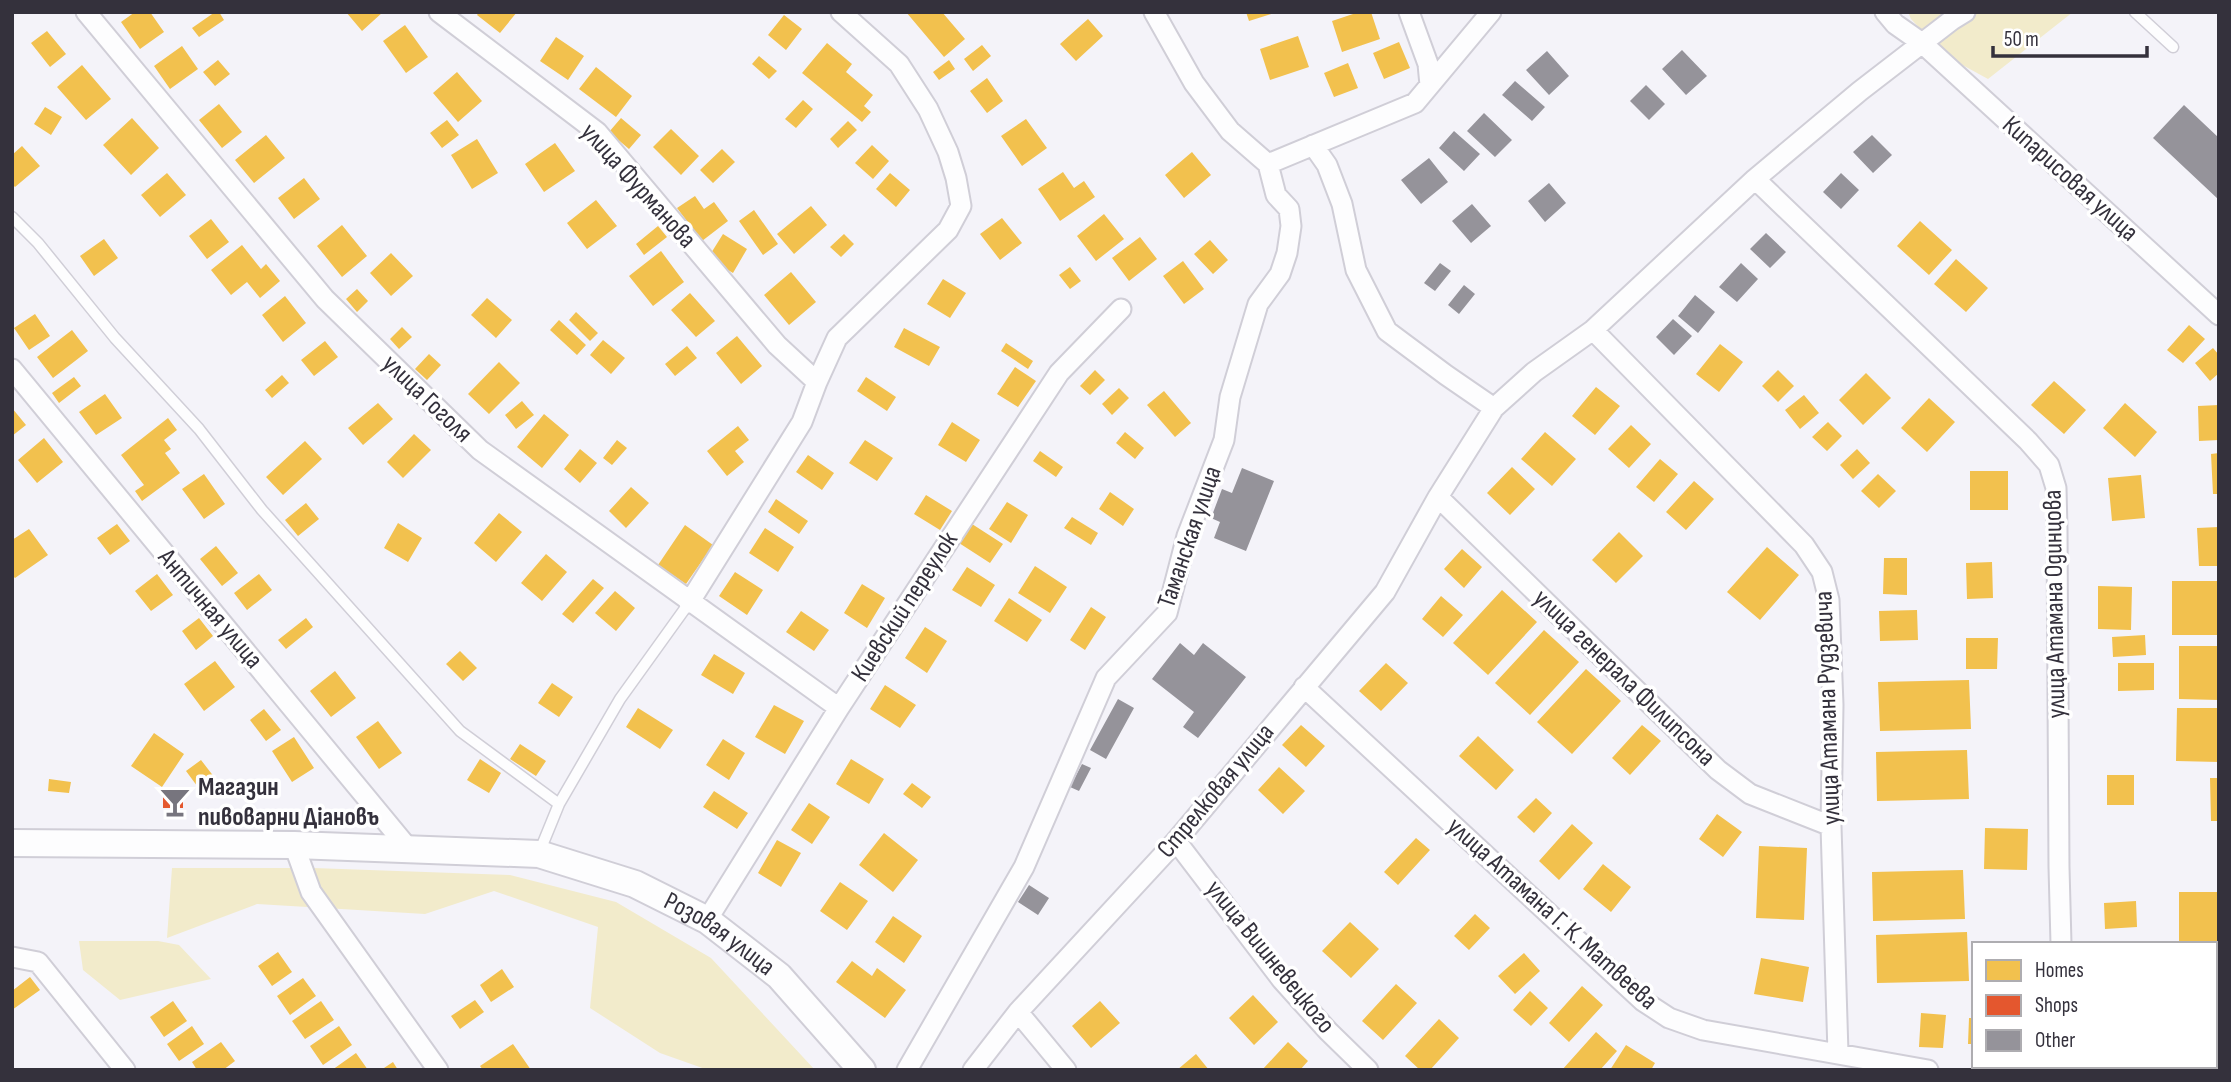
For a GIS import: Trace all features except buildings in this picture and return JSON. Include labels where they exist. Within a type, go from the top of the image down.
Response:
[{"type":"main road","name":"Розовая улица","points":[[12,844],[294,845],[539,853],[635,884],[707,920],[779,976],[862,1070]]},
{"type":"street","name":"улица Гоголя","points":[[86,12],[334,309],[480,450],[839,708]]},
{"type":"street","name":"улица Фурманова","points":[[439,12],[597,132],[777,345],[817,382]]},
{"type":"street","points":[[690,603],[802,422],[837,338],[948,230],[961,206],[948,152],[928,109],[899,64],[841,12]]},
{"type":"street","points":[[1154,12],[1194,83],[1230,131],[1268,164],[1415,103],[1491,12]]},
{"type":"street","points":[[1409,12],[1427,64],[1430,85]]},
{"type":"street","name":"Кипарисовая улица","points":[[1885,12],[1895,24],[1922,43],[2219,315]]},
{"type":"street","name":"Стрелковая улица","points":[[973,1070],[1018,1012],[1176,841],[1385,592],[1437,497],[1494,408],[1534,372],[1592,330],[1755,179],[1956,15]]},
{"type":"street","points":[[1313,145],[1327,165],[1342,204],[1356,270],[1387,331],[1494,408]]},
{"type":"street","name":"Таманская улица","points":[[907,1070],[1024,866],[1106,678],[1167,613],[1187,536],[1224,440],[1230,397],[1258,304],[1280,274],[1287,253],[1291,226],[1289,209],[1276,195],[1268,164]]},
{"type":"street","name":"улица Атамана Одинцова","points":[[1755,179],[2028,441],[2049,466],[2056,488],[2061,942]]},
{"type":"street","name":"Киевский переулок","points":[[707,920],[839,708],[1059,373],[1121,309]]},
{"type":"street","name":"улица Атамана Рудзевича","points":[[1592,330],[1804,545],[1822,572],[1829,600],[1831,643],[1831,826],[1838,1053]]},
{"type":"street","name":"Античная улица","points":[[12,369],[408,848]]},
{"type":"street","name":"улица генерала Филипсона","points":[[1437,497],[1718,770],[1750,793],[1831,826]]},
{"type":"street","name":"улица Атамана Г. К. Матвеева","points":[[1304,687],[1643,1001],[1669,1018],[1703,1030],[1928,1070]]},
{"type":"street","name":"улица Вишневецкого","points":[[1176,841],[1282,980],[1368,1070]]},
{"type":"street","points":[[294,845],[311,892],[438,1070]]},
{"type":"street","points":[[12,957],[38,962],[125,1070]]},
{"type":"street","points":[[1018,1012],[1066,1070]]},
{"type":"lane","points":[[2135,12],[2173,47]]},
{"type":"lane","points":[[12,217],[38,243],[116,338],[199,429],[262,510],[460,731],[559,804]]},
{"type":"lane","points":[[539,853],[559,804],[620,699],[690,603]]},
{"type":"shaded area","points":[[1908,12],[2073,12],[1988,79],[1946,56],[1911,19]]},
{"type":"shaded area","points":[[172,868],[313,868],[510,875],[616,902],[711,958],[815,1070],[708,1070],[660,1053],[590,1008],[598,927],[494,891],[425,914],[257,904],[167,938]]},
{"type":"shaded area","points":[[79,941],[158,941],[179,945],[211,979],[120,1000],[83,970]]},
{"type":"place","name":"Магазин пивоварни Дiановъ","points":[[175,802]]}]
